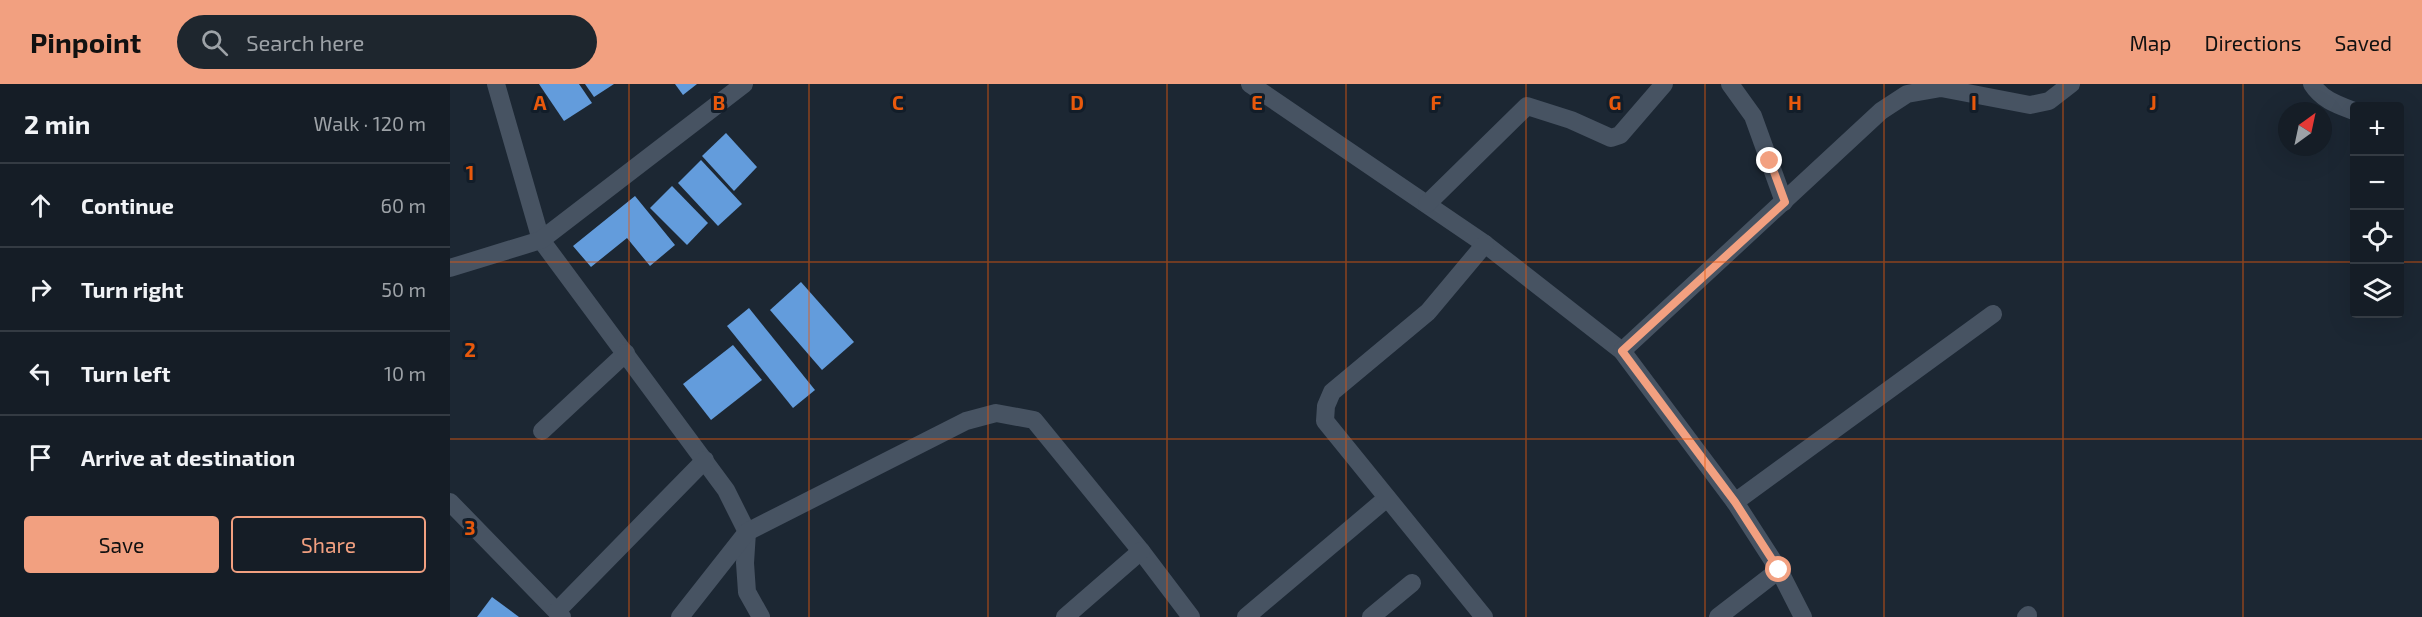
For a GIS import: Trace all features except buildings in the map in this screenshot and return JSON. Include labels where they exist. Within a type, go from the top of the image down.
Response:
[{"type":"street","points":[[496,84],[541,240],[726,490],[747,532],[744,563],[747,592],[761,617]]},
{"type":"street","points":[[450,268],[541,240],[744,84]]},
{"type":"street","points":[[1250,84],[1485,244],[1622,351],[1735,502],[1779,570],[1803,617]]},
{"type":"street","points":[[1426,204],[1527,106],[1571,120],[1611,138],[1620,135],[1664,84]]},
{"type":"street","points":[[1730,84],[1753,116],[1785,202]]},
{"type":"street","points":[[1622,351],[1881,111],[1907,94],[1941,88],[2030,105],[2049,101],[2071,84]]},
{"type":"street","points":[[2312,84],[2318,94],[2350,109]]},
{"type":"street","points":[[1484,617],[1325,421],[1326,406],[1332,392],[1428,312],[1485,244]]},
{"type":"street","points":[[1735,502],[1993,314]]},
{"type":"street","points":[[542,431],[626,353]]},
{"type":"street","points":[[680,617],[747,532],[966,422],[996,413],[1034,420],[1141,551],[1191,617]]},
{"type":"street","points":[[450,502],[559,614],[705,460]]},
{"type":"street","points":[[1246,617],[1387,498]]},
{"type":"street","points":[[1065,617],[1141,551]]},
{"type":"street","points":[[1718,617],[1779,570]]},
{"type":"street","points":[[1371,617],[1412,583]]},
{"type":"route","points":[[1770,161],[1785,202],[1622,351],[1735,502],[1779,570]]}]
